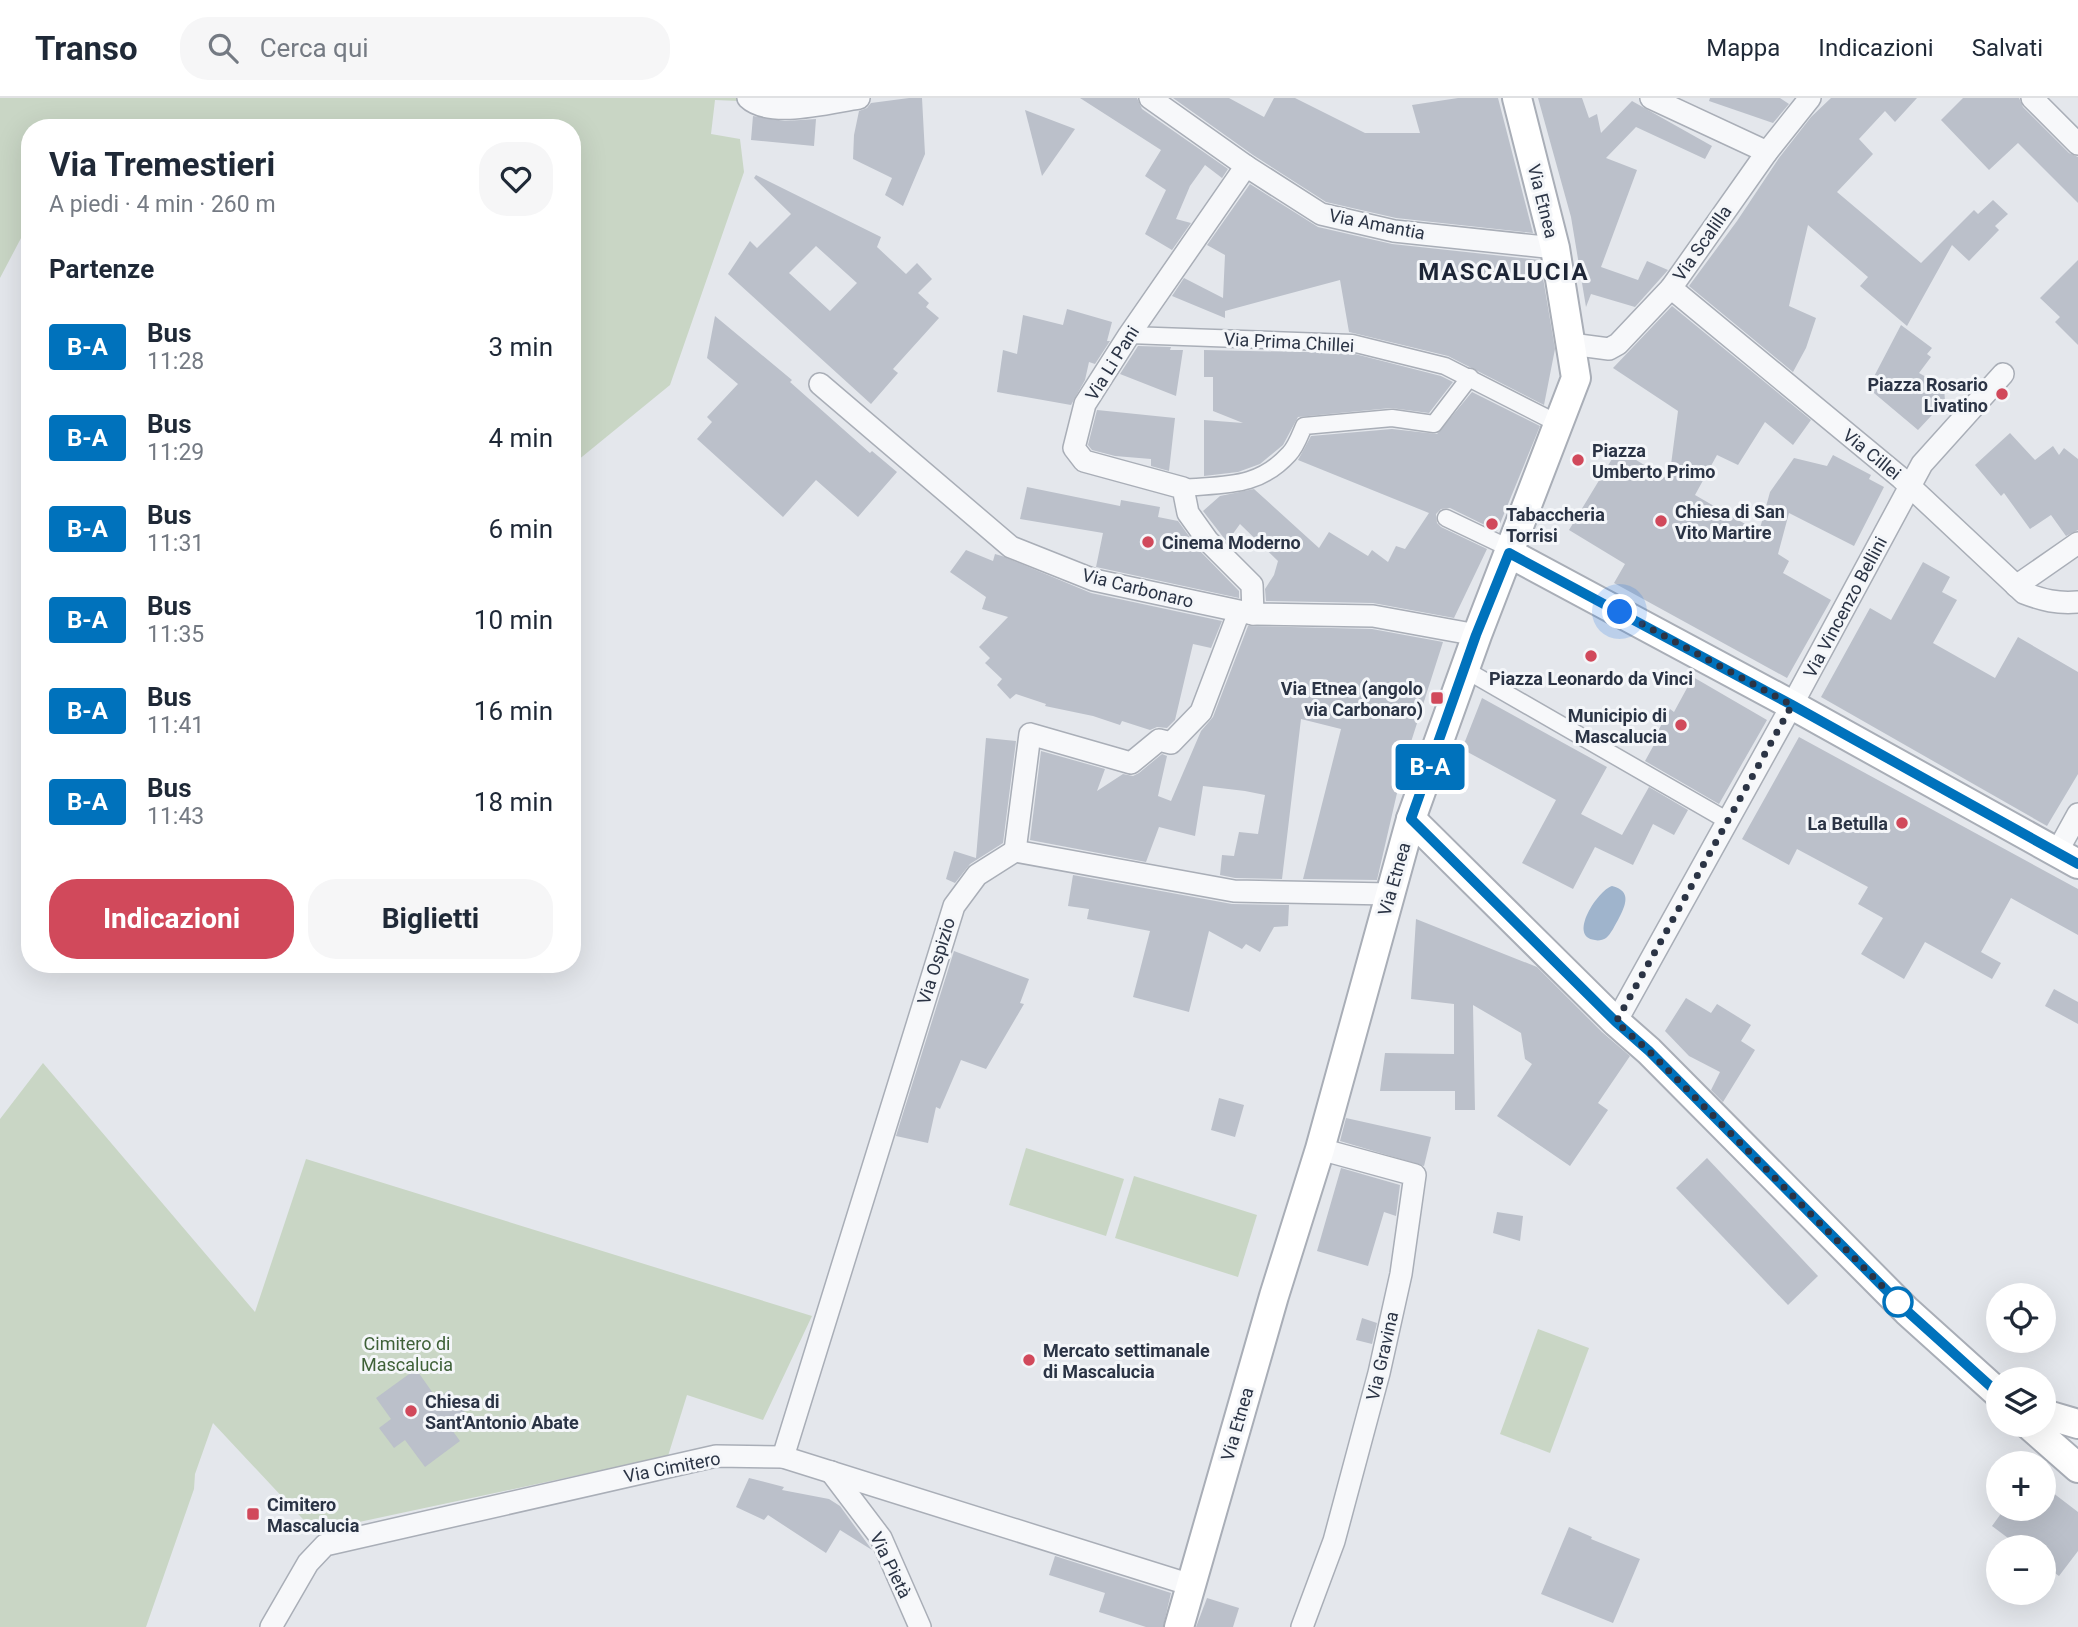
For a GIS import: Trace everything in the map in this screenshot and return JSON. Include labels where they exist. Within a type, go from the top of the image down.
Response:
[{"type":"main road","name":"Via Etnea","points":[[1179,1627],[1320,1149],[1411,819],[1476,635],[1576,377],[1555,248],[1517,98]]},
{"type":"main road","points":[[1510,551],[2068,858]]},
{"type":"main road","points":[[1411,819],[1616,1022],[1649,1051],[1907,1311],[1986,1380]]},
{"type":"main road","points":[[2056,1418],[2078,1424]]},
{"type":"main road","points":[[2043,1437],[2078,1468]]},
{"type":"street","points":[[748,98],[754,104],[786,108],[859,98]]},
{"type":"street","name":"Via Amantia","points":[[1150,98],[1246,166],[1321,214],[1394,231],[1555,248]]},
{"type":"street","points":[[1651,98],[1767,152]]},
{"type":"street","name":"Via Scalilla","points":[[1571,344],[1609,349],[1618,344],[1671,288],[1767,152],[1810,98]]},
{"type":"street","points":[[2032,98],[2078,144]]},
{"type":"street","name":"Via Li Pani","points":[[1183,488],[1084,461],[1074,448],[1085,404],[1129,335],[1246,166]]},
{"type":"street","name":"Via Cillei","points":[[1671,288],[1909,486],[2024,593],[2043,601],[2065,604],[2078,602]]},
{"type":"street","name":"Via Prima Chillei","points":[[1129,335],[1352,344],[1445,366],[1559,424]]},
{"type":"street","name":"Via Vincenzo Bellini","points":[[1616,1022],[1922,464],[2003,374]]},
{"type":"street","points":[[1390,894],[1234,891],[1015,851],[1030,734],[1131,762],[1158,740],[1171,743],[1201,712],[1246,613],[1252,585],[1208,541],[1188,513],[1183,488],[1263,477],[1290,453],[1304,426],[1392,418],[1434,424],[1470,377]]},
{"type":"street","name":"Via Carbonaro","points":[[820,384],[1011,547],[1094,580],[1246,613],[1373,616],[1476,635]]},
{"type":"street","points":[[1446,518],[1510,551]]},
{"type":"street","points":[[2016,586],[2078,543]]},
{"type":"street","points":[[1464,669],[1728,821]]},
{"type":"street","points":[[2068,858],[2078,814]]},
{"type":"street","name":"Via Ospizio","points":[[783,1457],[954,906],[977,875],[1015,851]]},
{"type":"street","name":"Via Gravina","points":[[1302,1627],[1334,1541],[1379,1373],[1401,1274],[1415,1175],[1320,1149]]},
{"type":"street","name":"Via Cimitero","points":[[271,1627],[308,1563],[326,1545],[716,1456],[783,1457],[1191,1585]]},
{"type":"street","name":"Via Pietà","points":[[831,1472],[881,1538],[920,1627]]},
{"type":"green space","points":[[0,98],[737,98],[739,101],[715,100],[711,134],[740,139],[744,172],[670,385],[581,458],[581,119],[21,119],[21,238],[0,278]]},
{"type":"green space","name":"Cimitero di Mascalucia","points":[[43,1063],[255,1312],[306,1159],[812,1316],[763,1420],[687,1395],[668,1456],[331,1528],[322,1523],[321,1531],[315,1532],[213,1423],[195,1474],[194,1489],[146,1627],[0,1627],[0,1119]]},
{"type":"green space","points":[[1026,1148],[1124,1179],[1106,1236],[1009,1205]]},
{"type":"green space","points":[[1134,1176],[1257,1215],[1238,1277],[1115,1238]]},
{"type":"green space","points":[[1538,1329],[1589,1348],[1550,1453],[1500,1434]]},
{"type":"water","points":[[1612,886],[1625,895],[1621,914],[1606,938],[1598,940],[1587,937],[1584,923],[1588,913],[1606,889]]},
{"type":"building","points":[[922,98],[925,154],[903,206],[885,195],[892,178],[853,159],[854,135],[859,111],[871,103]]},
{"type":"building","points":[[1080,98],[1137,98],[1142,109],[1228,169],[1222,178],[1205,165],[1190,186],[1176,219],[1191,223],[1172,250],[1145,234],[1166,190],[1145,176],[1161,150]]},
{"type":"building","points":[[1173,98],[1229,98],[1264,117],[1274,98],[1295,98],[1365,133],[1420,133],[1412,105],[1458,98],[1498,98],[1533,233],[1396,218],[1326,202],[1253,155]]},
{"type":"building","points":[[1538,98],[1582,98],[1589,118],[1597,114],[1601,133],[1632,101],[1712,146],[1705,159],[1636,127],[1606,158],[1637,170],[1601,267],[1638,280],[1647,261],[1668,270],[1635,307],[1591,294],[1586,307],[1571,217]]},
{"type":"building","points":[[1710,98],[1780,98],[1789,104],[1773,123],[1709,101]]},
{"type":"building","points":[[1831,98],[1917,98],[1895,122],[1885,111],[1859,139],[1873,154],[1837,192],[1921,263],[1974,210],[1978,214],[1993,200],[2008,214],[1995,226],[1999,230],[1969,261],[1952,245],[1907,326],[1860,286],[1868,277],[1808,225],[1789,306],[1816,318],[1806,348],[1793,372],[1689,286],[1779,158],[1811,117]]},
{"type":"building","points":[[1963,98],[2019,98],[2023,107],[2069,153],[2078,157],[2078,203],[2018,143],[1989,170],[1941,120]]},
{"type":"building","points":[[1025,110],[1075,129],[1042,176]]},
{"type":"building","points":[[753,116],[785,121],[816,119],[814,146],[751,140]]},
{"type":"building","points":[[756,175],[881,237],[877,247],[906,274],[917,263],[932,279],[918,293],[929,303],[926,307],[939,318],[893,369],[898,373],[871,404],[728,274],[750,241],[757,248],[791,214],[754,178]],"holes":[[[816,246],[857,283],[830,311],[789,273]]]},
{"type":"building","points":[[1250,184],[1318,227],[1392,244],[1540,260],[1555,349],[1544,405],[1448,356],[1349,332],[1340,280],[1225,311],[1225,318],[1172,296],[1184,278],[1223,298],[1225,255],[1207,245]]},
{"type":"building","points":[[2078,260],[2078,345],[2055,322],[2060,317],[2040,298]]},
{"type":"building","points":[[1672,306],[1811,420],[1793,445],[1765,422],[1738,465],[1717,455],[1695,495],[1759,532],[1770,492],[1794,458],[1827,466],[1833,455],[1871,475],[1869,479],[1884,487],[1854,546],[1789,513],[1778,554],[1789,561],[1783,573],[1831,600],[1787,678],[1614,583],[1625,564],[1569,530],[1618,449],[1669,480],[1678,411],[1613,368]]},
{"type":"building","points":[[1067,309],[1112,322],[1107,341],[1110,341],[1095,364],[1089,362],[1085,380],[1071,405],[997,392],[1003,350],[1017,354],[1023,315],[1063,325]]},
{"type":"building","points":[[715,316],[792,380],[790,382],[870,453],[872,451],[897,472],[858,517],[816,480],[783,517],[697,439],[712,422],[707,417],[738,384],[707,358]]},
{"type":"building","points":[[1901,325],[1932,348],[1927,354],[1931,357],[1919,373],[1944,387],[1945,401],[1918,430],[1868,388]]},
{"type":"building","points":[[1138,346],[1183,350],[1176,396],[1120,374]]},
{"type":"building","points":[[1204,350],[1351,353],[1441,376],[1453,382],[1429,413],[1391,408],[1298,417],[1283,445],[1260,464],[1238,472],[1204,476],[1204,420],[1243,423],[1213,411],[1213,377],[1204,377]]},
{"type":"building","points":[[1472,392],[1540,426],[1497,531],[1450,508],[1441,509],[1436,514],[1437,523],[1441,527],[1487,549],[1454,618],[1373,603],[1266,601],[1265,589],[1274,575],[1278,561],[1240,524],[1227,542],[1203,511],[1220,496],[1254,489],[1319,548],[1329,532],[1368,556],[1372,550],[1388,562],[1396,546],[1405,549],[1429,513],[1298,460],[1311,436],[1392,429],[1437,434]]},
{"type":"building","points":[[1097,410],[1175,418],[1169,471],[1151,466],[1151,459],[1115,456],[1092,450],[1088,445]]},
{"type":"building","points":[[2010,433],[2035,460],[2053,446],[2059,455],[2064,448],[2078,459],[2078,530],[2066,536],[2051,515],[2030,529],[2004,493],[2001,496],[1975,465]]},
{"type":"building","name":"Cinema Moderno","points":[[1027,487],[1120,506],[1121,500],[1160,507],[1158,517],[1178,521],[1199,550],[1239,591],[1239,598],[1096,567],[1103,533],[1020,519]]},
{"type":"building","points":[[966,550],[993,561],[995,554],[1002,556],[1091,593],[1222,621],[1211,648],[1193,644],[1175,720],[1167,728],[1157,727],[1150,730],[1122,721],[1120,725],[1045,706],[1046,704],[1016,694],[1010,699],[997,685],[1002,679],[985,663],[990,658],[979,647],[1008,617],[982,609],[986,597],[950,572]]},
{"type":"building","points":[[1923,562],[1950,577],[1942,592],[1957,600],[1933,643],[1995,678],[2018,637],[2078,672],[2078,774],[2047,826],[1821,697],[1870,608],[1891,620]]},
{"type":"building","points":[[1248,626],[1372,629],[1443,642],[1403,767],[1377,880],[1303,879],[1341,729],[1301,719],[1282,879],[1220,875],[1222,855],[1234,856],[1239,832],[1258,834],[1265,795],[1245,791],[1203,786],[1195,836],[1159,827],[1146,862],[1030,840],[1041,751],[1105,769],[1097,791],[1123,774],[1133,776],[1139,773],[1162,754],[1167,756],[1158,796],[1171,801],[1201,731],[1213,717]]},
{"type":"building","points":[[1693,677],[1767,720],[1719,804],[1645,761],[1670,709],[1674,712]]},
{"type":"building","points":[[1482,698],[1607,767],[1581,814],[1622,835],[1649,787],[1688,810],[1674,835],[1653,824],[1633,865],[1595,847],[1573,889],[1522,863],[1556,800],[1462,749]]},
{"type":"building","points":[[1799,737],[2078,889],[2078,935],[2011,898],[1981,952],[2001,963],[1992,979],[1925,942],[1904,979],[1861,954],[1883,918],[1858,904],[1868,887],[1797,849],[1789,865],[1742,839]]},
{"type":"building","points":[[986,738],[1016,741],[1003,843],[970,864],[955,883],[946,879],[954,851],[976,858]]},
{"type":"building","points":[[1073,875],[1232,904],[1289,905],[1288,926],[1274,927],[1260,952],[1246,944],[1242,949],[1209,931],[1189,1012],[1133,997],[1150,931],[1087,919],[1089,909],[1068,906]]},
{"type":"building","points":[[1416,919],[1537,967],[1630,1056],[1598,1103],[1608,1110],[1570,1166],[1497,1116],[1532,1064],[1525,1059],[1521,1033],[1473,1005],[1475,1110],[1455,1110],[1455,1091],[1380,1091],[1385,1053],[1454,1054],[1454,1004],[1411,999]]},
{"type":"building","points":[[954,951],[1029,979],[1020,1003],[1024,1004],[986,1069],[961,1060],[940,1109],[936,1107],[928,1143],[896,1136]]},
{"type":"building","points":[[2054,989],[2078,1002],[2078,1024],[2045,1006]]},
{"type":"building","points":[[1686,998],[1711,1013],[1717,1004],[1751,1025],[1741,1041],[1755,1050],[1723,1102],[1711,1090],[1720,1072],[1689,1056],[1665,1031]]},
{"type":"building","points":[[1219,1098],[1244,1105],[1235,1137],[1211,1130]]},
{"type":"building","points":[[1346,1118],[1431,1137],[1424,1166],[1340,1141]]},
{"type":"building","points":[[1707,1158],[1818,1276],[1788,1305],[1676,1188]]},
{"type":"building","points":[[1341,1168],[1400,1185],[1396,1216],[1384,1212],[1368,1266],[1317,1251]]},
{"type":"building","points":[[1497,1212],[1523,1216],[1520,1241],[1493,1233]]},
{"type":"building","points":[[1362,1318],[1377,1323],[1372,1344],[1356,1340]]},
{"type":"building","name":"Chiesa di Sant'Antonio Abate","points":[[416,1369],[437,1399],[449,1390],[469,1418],[452,1430],[460,1441],[425,1467],[405,1440],[394,1448],[379,1428],[391,1419],[376,1398]]},
{"type":"building","points":[[749,1478],[784,1487],[782,1490],[829,1499],[840,1506],[872,1550],[840,1530],[826,1553],[768,1515],[764,1520],[736,1507]]},
{"type":"building","points":[[2056,1495],[2078,1512],[2078,1551],[2059,1576],[2056,1574],[2056,1535],[2004,1535],[1992,1526],[1996,1521],[2056,1521]]},
{"type":"building","points":[[1569,1527],[1640,1559],[1613,1623],[1541,1594]]},
{"type":"building","points":[[1055,1556],[1171,1593],[1163,1627],[1146,1627],[1099,1612],[1105,1593],[1049,1575]]},
{"type":"building","points":[[1207,1598],[1239,1608],[1233,1627],[1196,1627]]},
{"type":"bus line","name":"B-A","points":[[1986,1381],[1907,1311],[1649,1051],[1616,1022],[1411,819],[1476,635],[1509,553],[1792,705],[2078,864]]},
{"type":"place","name":"Piazza Rosario Livatino","points":[[2002,394]]},
{"type":"place","name":"Piazza Umberto Primo","points":[[1578,460]]},
{"type":"place","name":"Chiesa di San Vito Martire","points":[[1661,521]]},
{"type":"place","name":"Tabaccheria Torrisi","points":[[1492,524]]},
{"type":"place","name":"Cinema Moderno","points":[[1148,542]]},
{"type":"place","name":"Piazza Leonardo da Vinci","points":[[1591,656]]},
{"type":"place","name":"Via Etnea (angolo via Carbonaro)","points":[[1437,698]]},
{"type":"place","name":"Municipio di Mascalucia","points":[[1681,725]]},
{"type":"place","name":"La Betulla","points":[[1902,823]]},
{"type":"place","name":"Mercato settimanale di Mascalucia","points":[[1029,1360]]},
{"type":"place","name":"Chiesa di Sant'Antonio Abate","points":[[411,1411]]},
{"type":"place","name":"Cimitero Mascalucia","points":[[253,1514]]},
{"type":"district","name":"MASCALUCIA","points":[[1504,272]]},
{"type":"route","points":[[1620,612],[1792,705],[1616,1022],[1649,1051],[1898,1302]]}]
